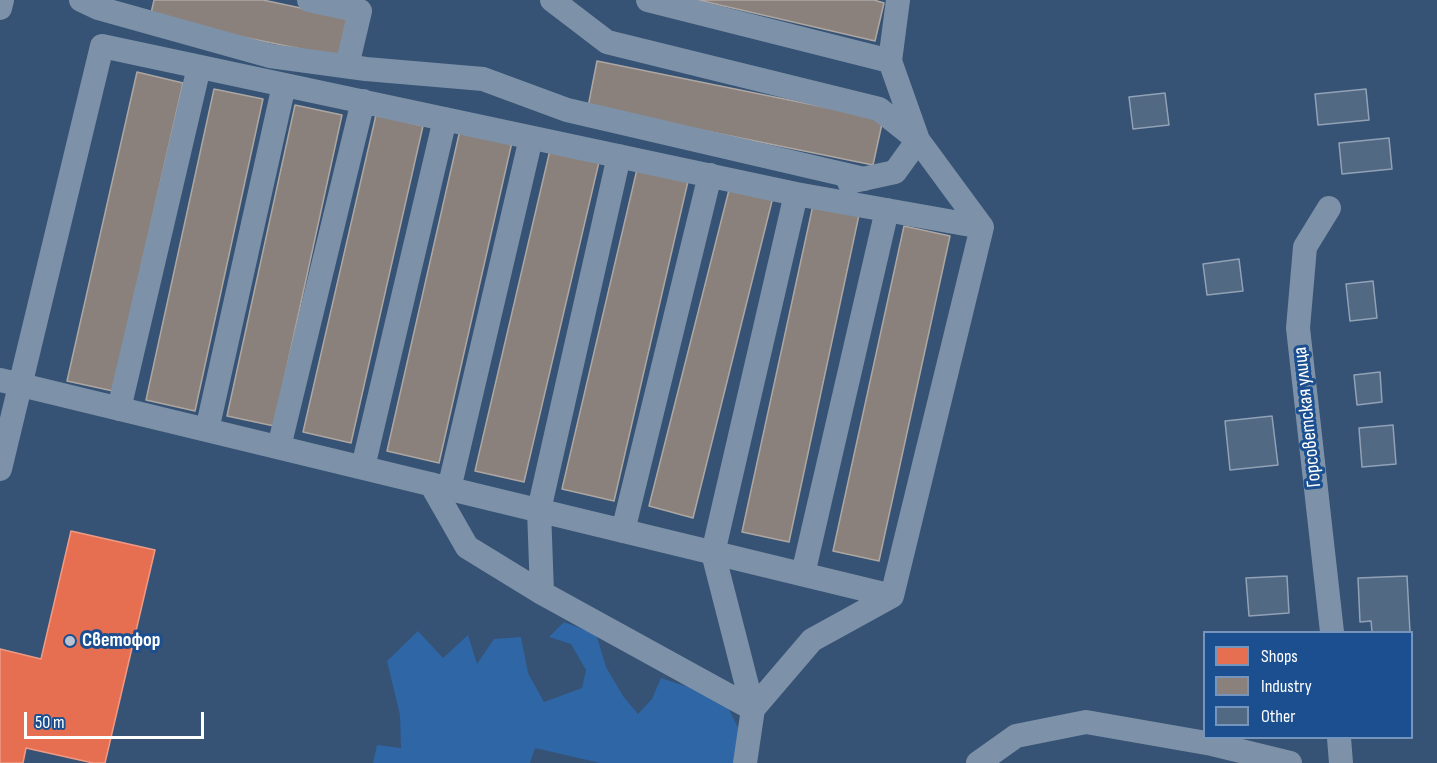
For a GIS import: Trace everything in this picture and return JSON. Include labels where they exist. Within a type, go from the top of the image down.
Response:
[{"type":"street","points":[[0,8],[2,0]]},
{"type":"street","points":[[81,0],[98,8],[144,10],[270,56],[483,79],[567,110],[864,179]]},
{"type":"street","points":[[309,0],[360,11],[347,66]]},
{"type":"street","points":[[552,0],[607,42],[879,109],[918,140],[982,226]]},
{"type":"street","points":[[648,0],[890,61]]},
{"type":"street","points":[[898,0],[890,61],[918,140]]},
{"type":"street","points":[[0,468],[10,382],[102,46],[796,194],[982,226]]},
{"type":"street","points":[[119,408],[199,67]]},
{"type":"street","points":[[207,430],[284,85]]},
{"type":"street","points":[[279,447],[363,102]]},
{"type":"street","points":[[363,467],[445,119]]},
{"type":"street","points":[[531,138],[440,486],[466,547],[542,593],[753,709]]},
{"type":"street","points":[[796,194],[895,172],[918,140]]},
{"type":"street","points":[[542,593],[539,510],[619,156]]},
{"type":"street","points":[[623,531],[710,175]]},
{"type":"street","points":[[745,763],[753,709],[713,553],[796,194]]},
{"type":"street","name":"Горсоветская улица","points":[[1329,208],[1305,247],[1298,328],[1332,631]]},
{"type":"street","points":[[803,574],[887,210]]},
{"type":"street","points":[[753,709],[812,640],[892,596],[982,226]]},
{"type":"street","points":[[10,382],[892,596]]},
{"type":"street","points":[[978,763],[1016,736],[1086,722],[1212,744],[1290,763]]},
{"type":"street","points":[[1339,739],[1341,763]]},
{"type":"shaded area","points":[[564,622],[596,634],[606,667],[623,696],[638,714],[652,699],[661,678],[724,699],[740,732],[735,763],[600,763],[535,748],[530,763],[373,763],[377,745],[401,748],[400,715],[387,661],[418,631],[443,658],[468,635],[477,664],[494,639],[521,637],[528,673],[544,702],[582,688],[586,670],[571,644],[549,637]]},
{"type":"building: Shops","points":[[71,531],[155,550],[105,763],[93,763],[26,748],[23,763],[0,763],[0,649],[41,659]]},
{"type":"building: Industry","points":[[154,0],[263,0],[348,18],[340,57],[150,18]]},
{"type":"building: Industry","points":[[698,0],[874,0],[884,3],[875,41]]},
{"type":"building: Industry","points":[[597,61],[883,119],[873,165],[588,107]]},
{"type":"building: Industry","points":[[137,72],[183,83],[113,391],[67,381]]},
{"type":"building: Industry","points":[[214,89],[263,99],[195,411],[146,400]]},
{"type":"building: Industry","points":[[295,105],[342,115],[274,426],[227,416]]},
{"type":"building: Industry","points":[[376,115],[423,126],[351,443],[303,432]]},
{"type":"building: Industry","points":[[460,130],[512,142],[439,463],[387,451]]},
{"type":"building: Industry","points":[[550,150],[599,162],[524,482],[475,471]]},
{"type":"building: Industry","points":[[638,165],[689,177],[614,501],[562,489]]},
{"type":"building: Industry","points":[[731,182],[774,193],[693,518],[649,506]]},
{"type":"building: Industry","points":[[813,205],[859,215],[789,542],[742,532]]},
{"type":"building: Industry","points":[[904,226],[950,236],[879,561],[833,551]]},
{"type":"building: Other","points":[[1366,89],[1369,120],[1318,125],[1315,94]]},
{"type":"building: Other","points":[[1165,93],[1169,125],[1133,129],[1129,97]]},
{"type":"building: Other","points":[[1389,138],[1392,169],[1342,174],[1339,143]]},
{"type":"building: Other","points":[[1239,259],[1243,291],[1207,295],[1203,264]]},
{"type":"building: Other","points":[[1373,281],[1377,318],[1350,321],[1346,284]]},
{"type":"building: Other","points":[[1380,372],[1382,402],[1357,405],[1354,375]]},
{"type":"building: Other","points":[[1272,416],[1278,465],[1230,470],[1225,421]]},
{"type":"building: Other","points":[[1393,425],[1396,464],[1362,467],[1359,428]]},
{"type":"building: Other","points":[[1287,576],[1289,613],[1249,616],[1246,578]]},
{"type":"building: Other","points":[[1407,576],[1410,631],[1372,631],[1371,621],[1360,622],[1358,578]]},
{"type":"place","name":"Светофор","points":[[70,641]]}]
